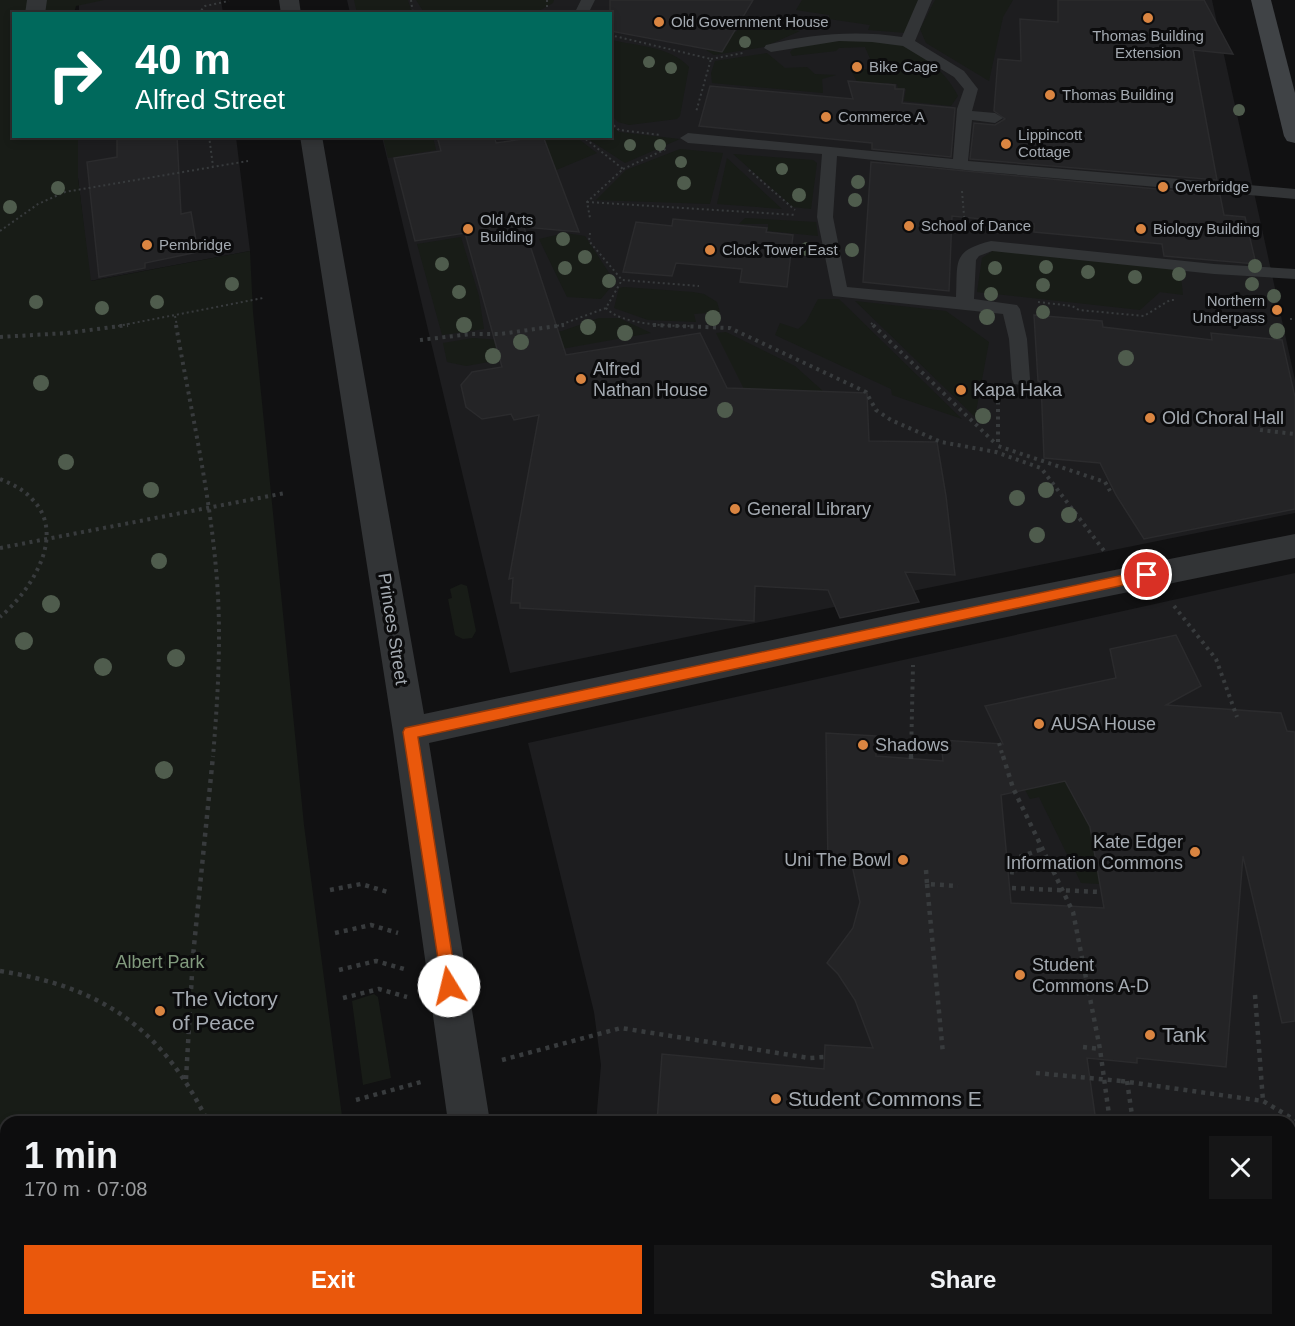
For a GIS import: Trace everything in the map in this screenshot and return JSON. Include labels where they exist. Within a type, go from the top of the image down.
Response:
[{"type":"main road","points":[[1261,0],[1295,136]]},
{"type":"street","name":"Princes Street","points":[[311,138],[410,732],[468,1116]]},
{"type":"street","points":[[410,732],[914,623],[1295,546]]},
{"type":"lane","points":[[907,42],[925,0]]},
{"type":"lane","points":[[771,48],[812,38],[844,36],[873,36],[907,42],[959,74],[971,89],[965,115],[960,164]]},
{"type":"lane","points":[[965,115],[994,118]]},
{"type":"lane","points":[[688,138],[1295,194]]},
{"type":"lane","points":[[830,150],[825,217],[839,292],[1011,309],[1018,339],[1021,379]]},
{"type":"lane","points":[[965,304],[967,259],[974,252],[991,246],[1215,269],[1295,274]]},
{"type":"path","points":[[200,12],[205,6],[230,2]]},
{"type":"path","points":[[587,202],[623,169],[688,138],[711,59],[612,35]]},
{"type":"path","points":[[612,124],[619,130],[688,138]]},
{"type":"path","points":[[209,138],[213,166]]},
{"type":"path","points":[[584,138],[623,169]]},
{"type":"path","points":[[712,141],[737,159],[791,208],[825,217]]},
{"type":"path","points":[[0,231],[38,204],[65,192],[248,161]]},
{"type":"path","points":[[960,164],[967,259]]},
{"type":"path","points":[[587,202],[825,217]]},
{"type":"path","points":[[587,202],[590,218]]},
{"type":"path","points":[[590,233],[590,241],[622,280],[699,286]]},
{"type":"path","points":[[420,340],[471,334],[500,334],[561,326],[606,308],[622,280]]},
{"type":"path","points":[[839,292],[998,446],[1105,482],[1110,491]]},
{"type":"path","points":[[0,337],[102,331],[263,298]]},
{"type":"path","points":[[1011,309],[1030,301],[1072,306],[1079,310],[1144,316],[1170,300],[1175,300]]},
{"type":"path","points":[[606,308],[611,314],[653,325],[729,328],[866,392],[876,410],[891,420],[941,442],[996,452],[1041,468],[1107,554]]},
{"type":"path","points":[[175,316],[187,396],[211,507],[219,608],[217,712],[194,939],[186,1079]]},
{"type":"path","points":[[1260,430],[1295,434]]},
{"type":"path","points":[[996,452],[998,446]]},
{"type":"path","points":[[0,479],[14,484],[33,498],[45,516],[48,538],[40,568],[20,599],[0,616]]},
{"type":"path","points":[[0,548],[285,493]]},
{"type":"path","points":[[1174,606],[1216,659],[1238,717]]},
{"type":"path","points":[[911,759],[913,665]]},
{"type":"path","points":[[999,742],[1013,788],[1073,912],[1084,977],[1100,1048],[1109,1116]]},
{"type":"path","points":[[1010,872],[1018,873],[1016,858],[1042,849]]},
{"type":"path","points":[[926,870],[943,1054]]},
{"type":"path","points":[[330,890],[360,884],[391,893]]},
{"type":"path","points":[[927,884],[958,886]]},
{"type":"path","points":[[1012,888],[1101,892]]},
{"type":"path","points":[[335,933],[370,925],[398,933]]},
{"type":"path","points":[[339,970],[376,961],[404,969]]},
{"type":"path","points":[[0,971],[52,981],[87,993],[121,1012],[166,1051],[186,1079],[205,1116]]},
{"type":"path","points":[[343,998],[380,989],[408,998]]},
{"type":"path","points":[[1255,995],[1263,1101]]},
{"type":"path","points":[[498,1061],[621,1029],[809,1058],[824,1057]]},
{"type":"path","points":[[1083,1047],[1100,1048]]},
{"type":"path","points":[[1036,1073],[1124,1081],[1263,1101],[1288,1116]]},
{"type":"path","points":[[356,1100],[422,1081]]},
{"type":"path","points":[[1124,1081],[1132,1116]]},
{"type":"shaded area","points":[[79,0],[221,0],[223,12],[79,12]]},
{"type":"shaded area","points":[[347,0],[1212,0],[1295,380],[1295,513],[510,673],[382,138],[612,138],[612,12],[350,12]]},
{"type":"shaded area","points":[[78,138],[236,138],[250,251],[90,281],[78,178]]},
{"type":"shaded area","points":[[1295,573],[1295,1116],[597,1116],[601,1065],[594,1012],[528,743]]},
{"type":"green space","name":"Albert Park","points":[[0,0],[104,0],[76,6],[74,12],[12,12],[10,116],[12,117],[12,138],[78,138],[78,178],[91,281],[250,251],[253,312],[304,825],[342,1116],[0,1116]]},
{"type":"green space","points":[[354,0],[408,0],[412,12],[357,12]]},
{"type":"green space","points":[[416,0],[554,0],[553,3],[537,12],[424,12]]},
{"type":"green space","points":[[802,0],[919,0],[907,33],[868,30],[870,25],[829,19],[829,15],[796,10]]},
{"type":"green space","points":[[935,0],[1013,0],[1003,17],[989,81],[926,43],[920,29]]},
{"type":"green space","points":[[743,22],[800,31],[764,47],[714,55],[706,50],[718,29],[736,32]]},
{"type":"green space","points":[[864,39],[898,44],[911,49],[942,73],[958,96],[951,106],[904,101],[906,89],[898,88],[897,84],[885,83],[885,86],[858,83],[851,71],[874,68],[865,47],[839,48],[836,51],[792,56],[790,52],[817,42]]},
{"type":"green space","points":[[612,40],[663,51],[689,67],[680,116],[677,119],[629,125],[618,122],[612,116]]},
{"type":"green space","points":[[767,53],[785,68],[807,67],[815,74],[836,75],[822,79],[823,93],[712,83],[711,73],[715,61]]},
{"type":"green space","points":[[612,126],[619,132],[680,139],[625,163],[587,138],[612,138]]},
{"type":"green space","points":[[383,138],[433,138],[436,150],[388,158]]},
{"type":"green space","points":[[543,138],[577,138],[597,153],[542,176],[534,166],[553,163]]},
{"type":"green space","points":[[680,149],[723,153],[710,204],[596,200],[626,170]]},
{"type":"green space","points":[[733,154],[813,160],[817,163],[811,209],[793,207]]},
{"type":"green space","points":[[727,158],[782,209],[717,204]]},
{"type":"green space","points":[[745,218],[816,222],[818,236],[768,231],[768,224],[739,224]]},
{"type":"green space","points":[[565,233],[585,236],[615,282],[601,299],[567,297],[539,239]]},
{"type":"green space","points":[[461,237],[479,296],[484,329],[442,335],[417,244]]},
{"type":"green space","points":[[994,250],[1180,268],[1183,295],[1160,292],[1140,310],[977,292],[982,258]]},
{"type":"green space","points":[[619,288],[704,294],[717,302],[720,312],[694,314],[696,322],[648,320],[614,308]]},
{"type":"green space","points":[[818,299],[839,299],[962,419],[892,395],[891,389],[775,335],[780,323],[798,329],[806,322]]},
{"type":"green space","points":[[855,301],[946,311],[989,342],[975,417]]},
{"type":"green space","points":[[599,318],[619,318],[651,333],[466,366],[447,362],[443,343],[473,338],[499,340],[562,331]]},
{"type":"green space","points":[[726,332],[795,366],[824,392],[744,389],[716,333]]},
{"type":"green space","points":[[461,584],[467,586],[476,631],[472,638],[463,639],[455,635],[448,599],[452,598],[450,589]]},
{"type":"green space","points":[[1065,781],[1086,819],[1089,819],[1100,884],[1081,883],[1039,797],[1030,799],[1025,790]]},
{"type":"green space","points":[[374,994],[378,997],[391,1078],[363,1085],[352,1001]]},
{"type":"building","name":"Old Government House","points":[[610,0],[753,0],[722,52],[612,31],[612,12],[610,12]]},
{"type":"building","points":[[1058,0],[1204,0],[1233,54],[1193,50],[1217,180],[970,159],[974,123],[995,125],[1005,119],[994,111],[998,59],[1021,61],[1020,19],[1058,22]]},
{"type":"building","name":"Commerce A","points":[[848,81],[895,85],[895,89],[904,89],[902,103],[955,108],[951,157],[872,149],[872,143],[699,126],[710,86],[853,99]]},
{"type":"building","points":[[177,138],[181,214],[191,212],[198,252],[145,263],[145,268],[99,277],[87,162],[117,157],[117,139]]},
{"type":"building","name":"General Library","points":[[438,138],[495,138],[496,143],[544,138],[579,232],[524,227],[566,355],[700,333],[727,388],[867,393],[869,441],[937,442],[955,575],[905,572],[919,602],[840,618],[828,590],[755,586],[754,621],[520,608],[520,603],[511,603],[513,578],[509,579],[539,415],[514,420],[511,414],[482,419],[466,407],[461,385],[472,372],[502,367],[465,233],[415,241],[394,158],[441,151]]},
{"type":"building","points":[[871,162],[1220,195],[1224,215],[1245,217],[1256,264],[1164,256],[1162,244],[1034,232],[1034,224],[952,216],[949,291],[863,282]]},
{"type":"building","name":"Clock Tower East","points":[[673,219],[767,228],[766,232],[793,235],[787,287],[740,282],[742,269],[676,263],[672,276],[623,272],[636,222],[672,226]]},
{"type":"building","name":"Old Choral Hall","points":[[1034,315],[1102,321],[1103,327],[1212,340],[1211,333],[1282,340],[1295,397],[1295,509],[1144,539],[1116,495],[1100,463],[1044,458],[1041,382],[1038,381]]},
{"type":"building","points":[[1176,635],[1201,686],[1166,705],[1281,713],[1287,731],[1295,732],[1295,1021],[1282,1023],[1243,856],[1226,1067],[1137,1058],[1137,1063],[1087,1058],[1095,1116],[657,1116],[662,1054],[824,1069],[825,1045],[873,1048],[855,1000],[838,974],[827,963],[853,928],[860,902],[852,865],[828,864],[826,733],[876,736],[876,756],[943,761],[941,740],[1003,744],[985,706],[1116,678],[1110,649]],"holes":[[[1065,781],[1090,827],[1104,908],[1011,903],[1001,795]]]},
{"type":"place","name":"Thomas Building Extension","points":[[1148,18]]},
{"type":"place","name":"Old Government House","points":[[659,22]]},
{"type":"place","name":"Bike Cage","points":[[857,67]]},
{"type":"place","name":"Thomas Building","points":[[1050,95]]},
{"type":"place","name":"Commerce A","points":[[826,117]]},
{"type":"place","name":"Lippincott Cottage","points":[[1006,144]]},
{"type":"place","name":"Overbridge","points":[[1163,187]]},
{"type":"place","name":"School of Dance","points":[[909,226]]},
{"type":"place","name":"Old Arts Building","points":[[468,229]]},
{"type":"place","name":"Biology Building","points":[[1141,229]]},
{"type":"place","name":"Pembridge","points":[[147,245]]},
{"type":"place","name":"Clock Tower East","points":[[710,250]]},
{"type":"place","name":"Northern Underpass","points":[[1277,310]]},
{"type":"place","name":"Alfred Nathan House","points":[[581,379]]},
{"type":"place","name":"Kapa Haka","points":[[961,390]]},
{"type":"place","name":"Old Choral Hall","points":[[1150,418]]},
{"type":"place","name":"General Library","points":[[735,509]]},
{"type":"place","name":"AUSA House","points":[[1039,724]]},
{"type":"place","name":"Shadows","points":[[863,745]]},
{"type":"place","name":"Kate Edger Information Commons","points":[[1195,852]]},
{"type":"place","name":"Uni The Bowl","points":[[903,860]]},
{"type":"place","name":"Student Commons A-D","points":[[1020,975]]},
{"type":"place","name":"The Victory of Peace","points":[[160,1011]]},
{"type":"place","name":"Tank","points":[[1150,1035]]},
{"type":"place","name":"Student Commons E","points":[[776,1099]]},
{"type":"route","points":[[449,986],[410,732],[1147,575]]}]
